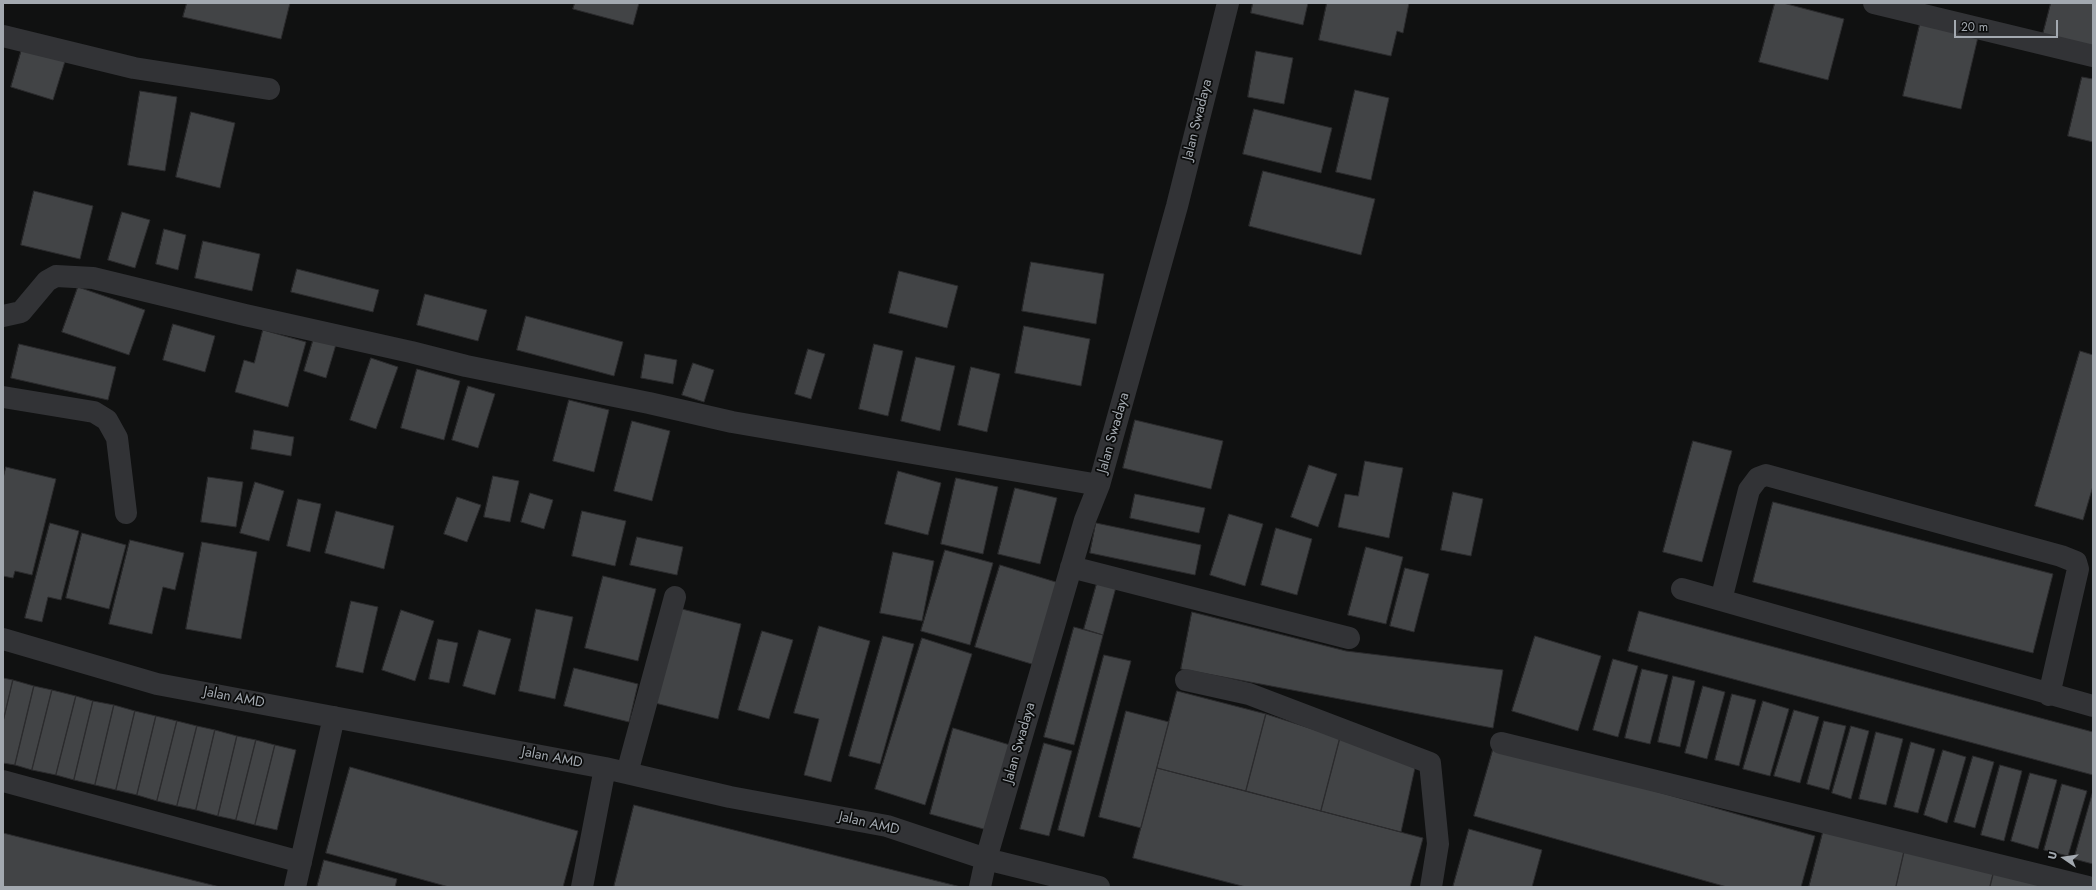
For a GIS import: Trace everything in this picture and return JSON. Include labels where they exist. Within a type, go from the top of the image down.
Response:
[{"type":"street","name":"Jalan Swadaya","points":[[980,887],[986,859],[1084,520],[1099,485],[1177,206],[1228,3]]},
{"type":"street","points":[[1874,3],[2093,56]]},
{"type":"street","points":[[3,36],[134,68],[269,89]]},
{"type":"street","points":[[3,316],[21,312],[47,281],[56,276],[93,278],[466,366],[649,403],[732,422],[1099,485]]},
{"type":"street","points":[[3,397],[94,412],[107,420],[117,438],[126,513]]},
{"type":"street","points":[[1720,600],[1749,490],[1758,478],[1766,475],[2061,556],[2076,562],[2078,569],[2049,695]]},
{"type":"street","points":[[1071,567],[1349,638]]},
{"type":"street","points":[[1682,589],[2049,695],[2093,706]]},
{"type":"street","points":[[627,773],[675,597]]},
{"type":"street","name":"Jalan AMD","points":[[3,639],[157,684],[605,768],[730,797],[887,826],[986,859],[1099,887]]},
{"type":"street","points":[[1186,680],[1250,694],[1430,763],[1438,844],[1431,887]]},
{"type":"street","points":[[295,887],[334,717]]},
{"type":"street","points":[[1501,743],[1855,828],[2088,887]]},
{"type":"street","points":[[582,887],[605,768]]},
{"type":"street","points":[[3,781],[301,862]]},
{"type":"building","points":[[187,3],[290,3],[281,39],[183,17]]},
{"type":"building","points":[[575,3],[639,3],[633,25],[573,9]]},
{"type":"building","points":[[1253,3],[1308,3],[1303,25],[1251,13]]},
{"type":"building","points":[[1327,3],[1409,3],[1403,33],[1397,31],[1391,56],[1319,40]]},
{"type":"building","points":[[1775,3],[1783,3],[1844,19],[1828,80],[1759,62]]},
{"type":"building","points":[[2051,3],[2093,3],[2093,48],[2043,34]]},
{"type":"building","points":[[1920,24],[1978,37],[1961,109],[1903,96]]},
{"type":"building","points":[[23,45],[66,58],[53,100],[11,87]]},
{"type":"building","points":[[1256,51],[1293,58],[1284,104],[1248,97]]},
{"type":"building","points":[[2082,77],[2093,79],[2093,142],[2068,136]]},
{"type":"building","points":[[1355,90],[1389,98],[1371,180],[1336,172]]},
{"type":"building","points":[[140,91],[177,97],[165,171],[128,165]]},
{"type":"building","points":[[1254,109],[1332,128],[1321,173],[1243,154]]},
{"type":"building","points":[[191,112],[235,123],[220,188],[176,177]]},
{"type":"building","points":[[1263,171],[1375,199],[1361,255],[1249,226]]},
{"type":"building","points":[[34,191],[93,206],[80,259],[21,245]]},
{"type":"building","points":[[122,212],[150,220],[135,268],[108,260]]},
{"type":"building","points":[[164,229],[186,235],[178,270],[156,264]]},
{"type":"building","points":[[203,241],[260,254],[252,291],[195,278]]},
{"type":"building","points":[[1031,262],[1104,274],[1096,324],[1022,311]]},
{"type":"building","points":[[297,269],[379,290],[373,312],[291,292]]},
{"type":"building","points":[[899,271],[958,286],[947,328],[889,313]]},
{"type":"building","points":[[78,287],[145,310],[129,355],[62,332]]},
{"type":"building","points":[[425,294],[487,310],[478,341],[417,325]]},
{"type":"building","points":[[526,316],[623,342],[614,376],[517,350]]},
{"type":"building","points":[[173,324],[215,336],[205,372],[163,360]]},
{"type":"building","points":[[1024,326],[1090,339],[1081,386],[1015,373]]},
{"type":"building","points":[[263,330],[306,342],[288,407],[235,392],[244,360],[254,363]]},
{"type":"building","points":[[315,334],[337,341],[326,378],[304,371]]},
{"type":"building","points":[[19,344],[116,367],[108,400],[11,378]]},
{"type":"building","points":[[874,344],[903,351],[888,416],[859,409]]},
{"type":"building","points":[[808,349],[825,354],[811,399],[795,394]]},
{"type":"building","points":[[2080,351],[2093,355],[2093,486],[2083,520],[2035,506]]},
{"type":"building","points":[[645,354],[677,360],[673,384],[641,378]]},
{"type":"building","points":[[916,357],[955,366],[940,431],[901,421]]},
{"type":"building","points":[[371,358],[398,367],[376,429],[350,420]]},
{"type":"building","points":[[693,363],[714,370],[704,402],[682,395]]},
{"type":"building","points":[[971,367],[1000,374],[987,432],[958,425]]},
{"type":"building","points":[[417,369],[460,381],[444,440],[401,428]]},
{"type":"building","points":[[468,386],[495,394],[478,448],[452,440]]},
{"type":"building","points":[[569,400],[609,410],[594,472],[553,461]]},
{"type":"building","points":[[1135,420],[1223,441],[1211,489],[1123,468]]},
{"type":"building","points":[[632,421],[670,431],[652,501],[614,491]]},
{"type":"building","points":[[254,430],[294,437],[291,456],[251,449]]},
{"type":"building","points":[[1693,441],[1732,451],[1702,562],[1663,552]]},
{"type":"building","points":[[1365,461],[1403,468],[1389,538],[1338,527],[1345,494],[1358,496]]},
{"type":"building","points":[[1309,465],[1337,474],[1318,527],[1291,517]]},
{"type":"building","points":[[6,467],[56,479],[32,575],[15,571],[13,578],[3,576],[3,479]]},
{"type":"building","points":[[898,471],[941,483],[928,535],[885,524]]},
{"type":"building","points":[[493,476],[519,481],[510,522],[484,517]]},
{"type":"building","points":[[208,477],[243,482],[236,527],[201,522]]},
{"type":"building","points":[[956,478],[998,487],[983,554],[941,544]]},
{"type":"building","points":[[255,482],[284,491],[269,541],[240,533]]},
{"type":"building","points":[[1015,488],[1057,498],[1040,564],[998,554]]},
{"type":"building","points":[[1453,492],[1483,499],[1471,556],[1441,550]]},
{"type":"building","points":[[530,493],[553,500],[544,529],[521,522]]},
{"type":"building","points":[[1135,494],[1205,508],[1199,533],[1130,518]]},
{"type":"building","points":[[457,497],[481,505],[467,542],[444,534]]},
{"type":"building","points":[[298,499],[321,504],[310,552],[287,546]]},
{"type":"building","points":[[1773,502],[2053,574],[2033,653],[1753,582]]},
{"type":"building","points":[[336,511],[394,526],[384,569],[325,553]]},
{"type":"building","points":[[582,511],[626,521],[615,566],[572,556]]},
{"type":"building","points":[[1229,514],[1263,524],[1245,586],[1210,575]]},
{"type":"building","points":[[50,523],[79,531],[61,600],[48,597],[42,622],[25,618]]},
{"type":"building","points":[[1096,523],[1201,545],[1195,575],[1090,553]]},
{"type":"building","points":[[1276,528],[1312,539],[1297,595],[1261,585]]},
{"type":"building","points":[[82,533],[126,545],[109,609],[66,598]]},
{"type":"building","points":[[637,537],[683,547],[677,575],[630,565]]},
{"type":"building","points":[[130,540],[184,553],[175,590],[163,587],[152,634],[109,624]]},
{"type":"building","points":[[202,542],[257,552],[241,639],[186,629]]},
{"type":"building","points":[[1366,547],[1403,557],[1386,624],[1348,615]]},
{"type":"building","points":[[945,550],[993,563],[970,645],[921,631]]},
{"type":"building","points":[[893,552],[934,561],[922,621],[880,613]]},
{"type":"building","points":[[1000,565],[1059,583],[1035,665],[975,647]]},
{"type":"building","points":[[1405,568],[1429,574],[1414,632],[1390,626]]},
{"type":"building","points":[[603,576],[656,589],[638,661],[585,648]]},
{"type":"building","points":[[1097,583],[1116,587],[1103,635],[1084,629]]},
{"type":"building","points":[[351,601],[378,607],[363,673],[336,667]]},
{"type":"building","points":[[678,608],[741,624],[718,719],[655,703]]},
{"type":"building","points":[[536,609],[573,617],[555,699],[519,691]]},
{"type":"building","points":[[401,610],[434,621],[415,681],[382,670]]},
{"type":"building","points":[[1639,611],[2093,732],[2093,775],[1628,651]]},
{"type":"building","points":[[1192,612],[1346,651],[1503,670],[1493,728],[1181,669]]},
{"type":"building","points":[[819,626],[870,641],[831,782],[804,775],[819,719],[794,713]]},
{"type":"building","points":[[1074,627],[1103,635],[1074,745],[1044,737]]},
{"type":"building","points":[[479,630],[511,639],[495,695],[463,686]]},
{"type":"building","points":[[762,631],[793,640],[769,719],[738,710]]},
{"type":"building","points":[[883,636],[914,644],[880,764],[849,756]]},
{"type":"building","points":[[1535,636],[1601,656],[1578,731],[1512,711]]},
{"type":"building","points":[[922,638],[972,654],[925,805],[875,789]]},
{"type":"building","points":[[438,639],[458,643],[449,683],[429,679]]},
{"type":"building","points":[[1104,655],[1131,661],[1084,837],[1058,830]]},
{"type":"building","points":[[1613,659],[1638,666],[1618,737],[1593,730]]},
{"type":"building","points":[[574,668],[638,684],[629,722],[564,706]]},
{"type":"building","points":[[1642,669],[1668,675],[1650,744],[1625,738]]},
{"type":"building","points":[[1673,676],[1695,681],[1680,747],[1658,742]]},
{"type":"building","points":[[3,678],[13,680],[3,722]]},
{"type":"building","points":[[13,680],[34,686],[15,765],[3,763],[3,722]]},
{"type":"building","points":[[34,686],[52,690],[32,770],[15,765]]},
{"type":"building","points":[[1703,686],[1725,692],[1707,759],[1685,753]]},
{"type":"building","points":[[52,690],[76,696],[56,775],[32,770]]},
{"type":"building","points":[[1177,691],[1266,714],[1246,791],[1157,768]]},
{"type":"building","points":[[1732,694],[1756,700],[1739,766],[1715,760]]},
{"type":"building","points":[[76,696],[93,701],[74,780],[56,775]]},
{"type":"building","points":[[93,701],[114,705],[95,785],[74,780]]},
{"type":"building","points":[[1763,701],[1789,709],[1770,776],[1743,769]]},
{"type":"building","points":[[114,705],[135,711],[116,790],[95,785]]},
{"type":"building","points":[[1794,710],[1819,717],[1800,783],[1774,776]]},
{"type":"building","points":[[135,711],[156,716],[137,795],[116,790]]},
{"type":"building","points":[[1126,711],[1169,722],[1141,828],[1099,817]]},
{"type":"building","points":[[1266,714],[1340,738],[1321,811],[1246,791]]},
{"type":"building","points":[[156,716],[177,721],[157,801],[137,795]]},
{"type":"building","points":[[177,721],[197,726],[177,806],[157,801]]},
{"type":"building","points":[[1824,721],[1846,726],[1829,790],[1807,784]]},
{"type":"building","points":[[197,726],[215,730],[196,810],[177,806]]},
{"type":"building","points":[[1851,726],[1869,731],[1851,799],[1832,793]]},
{"type":"building","points":[[953,728],[1010,745],[987,830],[930,814]]},
{"type":"building","points":[[215,730],[237,736],[218,816],[196,810]]},
{"type":"building","points":[[1876,732],[1903,739],[1886,805],[1859,799]]},
{"type":"building","points":[[237,736],[256,740],[236,820],[218,816]]},
{"type":"building","points":[[1340,738],[1416,763],[1401,832],[1321,811]]},
{"type":"building","points":[[256,740],[275,745],[255,825],[236,820]]},
{"type":"building","points":[[1911,742],[1935,749],[1918,813],[1894,807]]},
{"type":"building","points":[[1044,743],[1072,751],[1049,836],[1020,829]]},
{"type":"building","points":[[275,745],[296,750],[277,830],[255,825]]},
{"type":"building","points":[[1494,746],[1815,836],[1801,887],[1727,887],[1474,816]]},
{"type":"building","points":[[1943,750],[1966,757],[1947,823],[1924,815]]},
{"type":"building","points":[[1973,756],[1994,762],[1975,828],[1954,822]]},
{"type":"building","points":[[2000,765],[2022,771],[2004,841],[1981,835]]},
{"type":"building","points":[[350,767],[578,831],[563,887],[449,887],[326,853]]},
{"type":"building","points":[[1157,768],[1423,838],[1410,887],[1246,887],[1133,858]]},
{"type":"building","points":[[2030,773],[2057,780],[2038,849],[2011,841]]},
{"type":"building","points":[[2062,784],[2087,791],[2068,856],[2044,850]]},
{"type":"building","points":[[2093,791],[2093,864],[2074,859]]},
{"type":"building","points":[[634,805],[961,887],[614,887]]},
{"type":"building","points":[[1824,828],[1905,848],[1896,887],[1809,887]]},
{"type":"building","points":[[1469,829],[1542,850],[1532,887],[1453,887]]},
{"type":"building","points":[[3,833],[220,887],[3,887]]},
{"type":"building","points":[[1905,848],[1994,871],[1990,887],[1896,887]]},
{"type":"building","points":[[324,860],[397,879],[395,887],[317,887]]},
{"type":"building","points":[[1994,871],[2060,887],[1990,887]]}]
